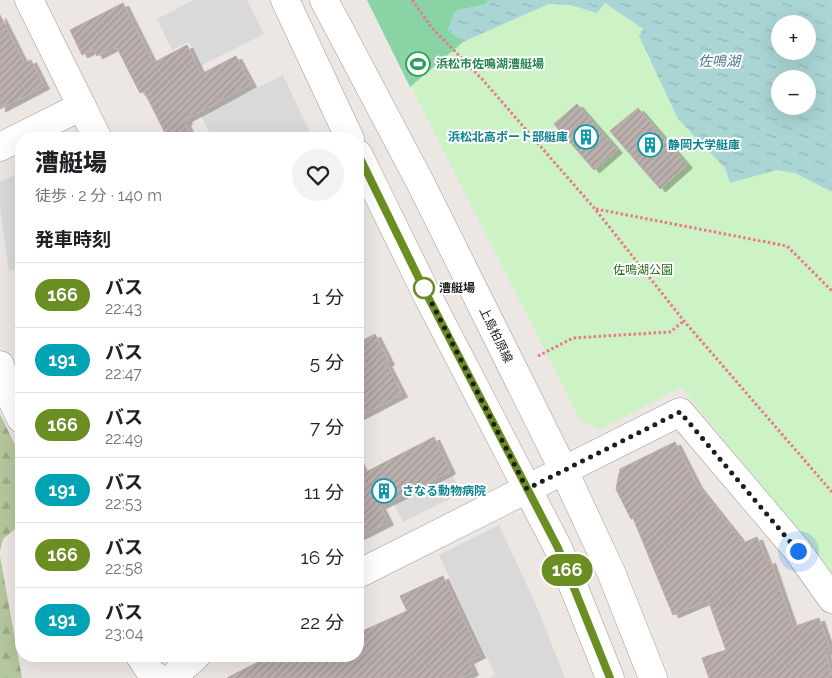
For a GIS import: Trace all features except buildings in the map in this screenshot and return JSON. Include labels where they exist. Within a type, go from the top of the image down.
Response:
[{"type":"street","points":[[29,0],[95,132]]},
{"type":"street","points":[[285,0],[347,132]]},
{"type":"street","name":"上島柏原線","points":[[324,0],[420,182],[564,471],[611,572],[653,678]]},
{"type":"street","points":[[30,132],[82,106]]},
{"type":"street","points":[[0,147],[15,140]]},
{"type":"street","points":[[364,166],[576,590],[610,678]]},
{"type":"street","points":[[0,365],[15,404]]},
{"type":"street","points":[[364,571],[680,412],[798,551],[832,599]]},
{"type":"street","points":[[144,662],[151,673],[158,678]]},
{"type":"street","points":[[174,678],[189,662]]},
{"type":"path","points":[[412,0],[432,28],[482,79],[595,208],[684,321],[832,492]]},
{"type":"path","points":[[595,208],[787,246],[832,291]]},
{"type":"path","points":[[537,356],[573,338],[670,332],[684,321]]},
{"type":"green space","name":"佐鳴湖公園","points":[[367,0],[488,0],[463,42],[549,4],[570,5],[597,13],[604,3],[643,29],[678,119],[725,168],[730,183],[777,170],[795,173],[832,192],[832,577],[822,561],[681,387],[599,430],[581,421]]},
{"type":"green space","name":"浜松市佐鳴湖漕艇場","points":[[367,0],[488,0],[487,4],[455,11],[448,30],[463,42],[410,87]]},
{"type":"green space","points":[[0,414],[15,445],[15,529],[3,539],[0,551]]},
{"type":"green space","points":[[0,556],[15,639],[15,662],[19,662],[22,678],[0,678]]},
{"type":"shaded area","points":[[194,0],[247,0],[264,34],[201,66],[189,42],[172,50],[157,19]]},
{"type":"shaded area","points":[[283,75],[310,132],[209,132],[201,116]]},
{"type":"shaded area","points":[[15,175],[15,268],[9,272],[0,206],[0,182]]},
{"type":"shaded area","points":[[452,475],[461,493],[403,522],[394,504]]},
{"type":"shaded area","points":[[499,525],[537,607],[565,678],[489,678],[495,675],[439,555]]},
{"type":"water","name":"佐鳴湖","points":[[488,0],[832,0],[832,192],[795,173],[777,170],[730,183],[725,168],[678,119],[639,36],[643,29],[605,3],[597,13],[570,5],[549,4],[463,42],[448,30],[455,11],[486,4]]},
{"type":"bus line","name":"166","points":[[364,167],[427,295],[558,548],[610,678]]},
{"type":"place","name":"浜松市佐鳴湖漕艇場","points":[[418,64]]},
{"type":"place","name":"浜松北高ボート部艇庫","points":[[586,137]]},
{"type":"place","name":"静岡大学艇庫","points":[[650,145]]},
{"type":"place","name":"漕艇場","points":[[424,288]]},
{"type":"place","name":"さなる動物病院","points":[[384,491]]},
{"type":"route","points":[[424,288],[527,489],[680,412],[798,551]]}]
